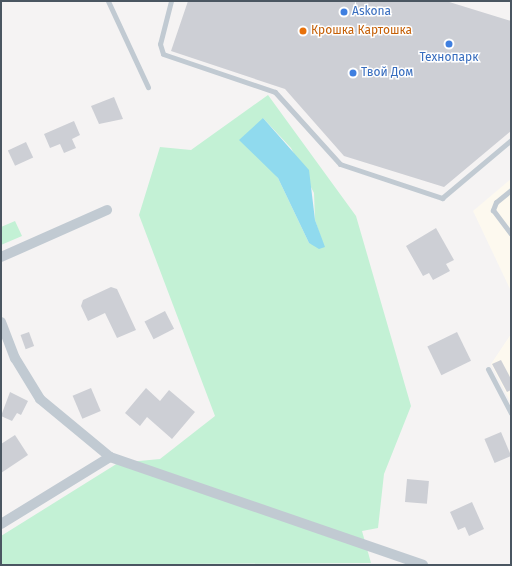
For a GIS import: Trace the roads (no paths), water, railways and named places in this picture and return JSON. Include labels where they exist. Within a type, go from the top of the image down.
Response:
[{"type":"street","points":[[1,257],[107,210]]},
{"type":"street","points":[[1,322],[14,358],[40,399],[110,457],[423,565]]},
{"type":"street","points":[[1,524],[110,457]]},
{"type":"lane","points":[[108,1],[148,87]]},
{"type":"lane","points":[[172,1],[160,44],[164,54],[275,92],[340,164],[442,198],[511,140]]},
{"type":"lane","points":[[511,190],[496,202],[493,210],[511,234]]},
{"type":"lane","points":[[488,369],[511,413]]},
{"type":"water","points":[[263,118],[309,170],[315,220],[325,247],[319,249],[309,243],[278,178],[239,140]]},
{"type":"place","name":"Askona","points":[[344,12]]},
{"type":"place","name":"Крошка Картошка","points":[[303,31]]},
{"type":"place","name":"Технопарк","points":[[449,44]]},
{"type":"place","name":"Твой Дом","points":[[353,73]]}]
